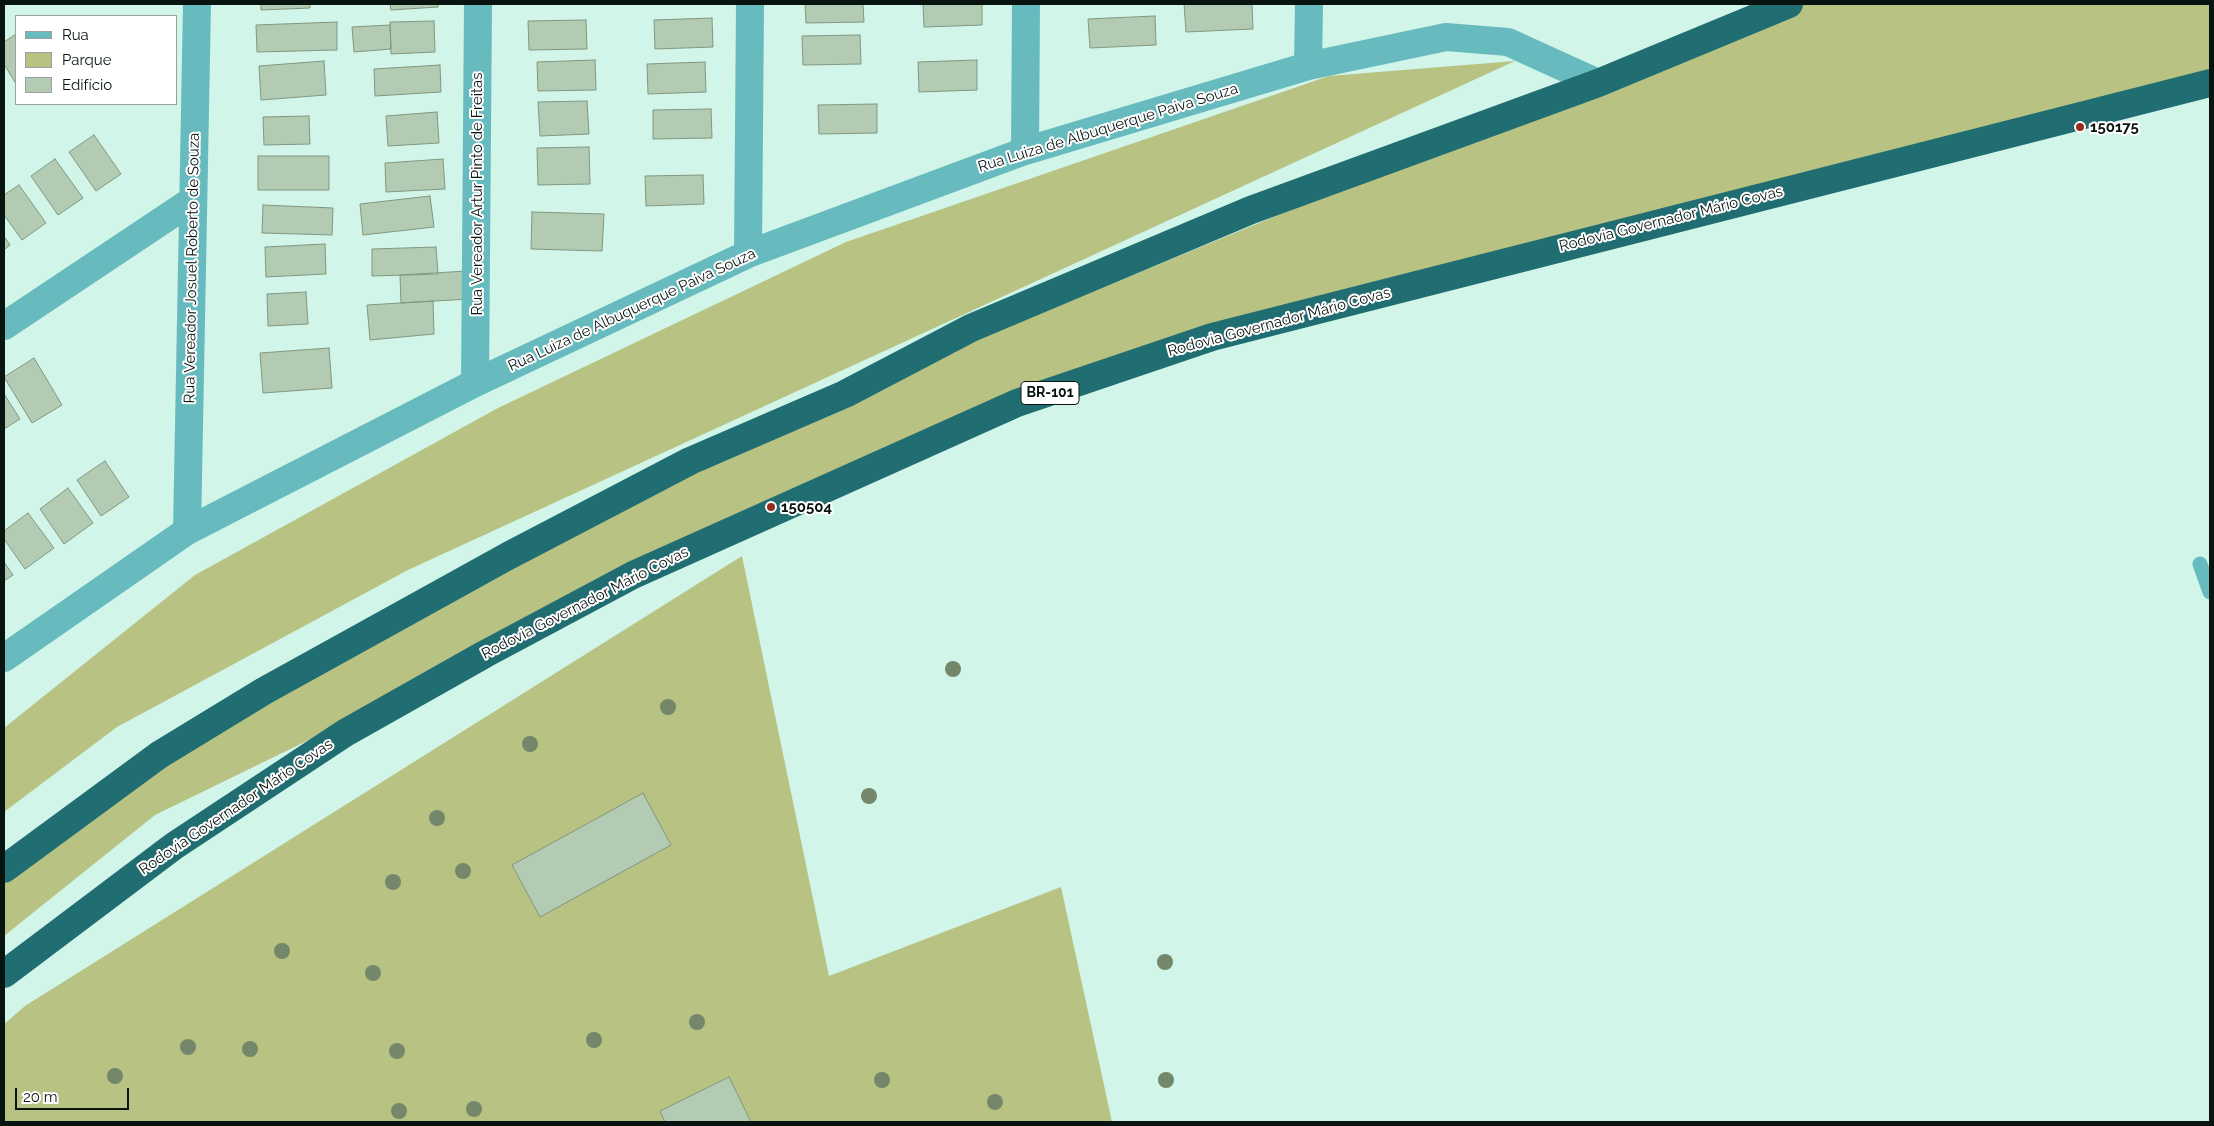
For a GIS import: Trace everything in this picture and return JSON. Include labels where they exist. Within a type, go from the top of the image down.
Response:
[{"type":"highway","points":[[4,869],[159,754],[264,690],[508,556],[690,461],[845,394],[971,328],[1251,210],[1598,83],[1789,4]]},
{"type":"highway","name":"Rodovia Governador Mário Covas","points":[[4,974],[174,846],[345,733],[451,673],[633,575],[1017,403],[1212,337],[2210,83]]},
{"type":"street","name":"Rua Vereador Josuel Roberto de Souza","points":[[188,531],[197,4]]},
{"type":"street","name":"Rua Vereador Artur Pinto de Freitas","points":[[476,383],[478,4]]},
{"type":"street","points":[[748,254],[750,4]]},
{"type":"street","points":[[1025,151],[1026,4]]},
{"type":"street","points":[[1308,66],[1309,4]]},
{"type":"street","name":"Rua Luiza de Albuquerque Paiva Souza","points":[[4,658],[188,531],[476,383],[748,254],[1025,151],[1308,66],[1446,37],[1508,42],[1598,83]]},
{"type":"street","points":[[4,326],[193,200]]},
{"type":"lane","points":[[2200,564],[2210,592]]},
{"type":"green space","points":[[1789,4],[2210,4],[2210,81],[1034,398],[485,654],[155,815],[4,936],[4,869],[364,635],[845,394]]},
{"type":"green space","points":[[1515,61],[408,570],[117,727],[4,812],[4,728],[195,575],[498,408],[846,242],[1329,76]]},
{"type":"green space","points":[[742,556],[829,976],[1061,887],[1112,1122],[4,1122],[4,1024],[25,1006]]},
{"type":"building","points":[[261,4],[310,4],[310,8],[261,10]]},
{"type":"building","points":[[390,4],[438,4],[438,7],[391,10]]},
{"type":"building","points":[[805,4],[863,4],[864,22],[806,23]]},
{"type":"building","points":[[923,4],[982,4],[982,25],[924,27]]},
{"type":"building","points":[[1184,4],[1252,4],[1253,29],[1186,32]]},
{"type":"building","points":[[1155,16],[1156,45],[1090,48],[1088,19]]},
{"type":"building","points":[[712,18],[713,47],[655,49],[654,20]]},
{"type":"building","points":[[586,20],[587,49],[529,50],[528,21]]},
{"type":"building","points":[[434,21],[435,52],[391,54],[390,22]]},
{"type":"building","points":[[337,22],[337,50],[257,52],[256,25]]},
{"type":"building","points":[[390,25],[391,49],[354,52],[352,27]]},
{"type":"building","points":[[15,35],[15,82],[4,64],[4,42]]},
{"type":"building","points":[[860,35],[861,64],[803,65],[802,36]]},
{"type":"building","points":[[595,60],[596,90],[538,91],[537,62]]},
{"type":"building","points":[[977,60],[977,90],[919,92],[918,62]]},
{"type":"building","points":[[324,61],[326,95],[261,100],[259,66]]},
{"type":"building","points":[[705,62],[706,92],[648,94],[647,64]]},
{"type":"building","points":[[440,65],[441,92],[375,96],[374,69]]},
{"type":"building","points":[[587,101],[589,134],[540,136],[538,102]]},
{"type":"building","points":[[877,104],[877,133],[819,134],[818,105]]},
{"type":"building","points":[[711,109],[712,138],[653,139],[653,110]]},
{"type":"building","points":[[437,112],[439,143],[388,146],[386,116]]},
{"type":"building","points":[[309,116],[310,144],[264,145],[263,117]]},
{"type":"building","points":[[94,135],[121,174],[96,191],[69,152]]},
{"type":"building","points":[[589,147],[590,184],[538,185],[537,148]]},
{"type":"building","points":[[258,156],[329,156],[329,190],[258,190]]},
{"type":"building","points":[[55,159],[83,198],[58,215],[31,176]]},
{"type":"building","points":[[443,159],[445,189],[386,192],[385,163]]},
{"type":"building","points":[[703,175],[704,204],[646,206],[645,176]]},
{"type":"building","points":[[19,185],[46,223],[22,240],[4,215],[4,195]]},
{"type":"building","points":[[430,196],[434,227],[363,235],[360,204]]},
{"type":"building","points":[[263,205],[333,208],[332,235],[262,233]]},
{"type":"building","points":[[532,212],[604,214],[602,251],[531,249]]},
{"type":"building","points":[[4,236],[10,245],[4,250]]},
{"type":"building","points":[[325,244],[326,274],[266,277],[265,247]]},
{"type":"building","points":[[436,247],[438,274],[372,276],[372,249]]},
{"type":"building","points":[[467,271],[469,299],[401,303],[400,275]]},
{"type":"building","points":[[306,292],[308,324],[268,326],[267,294]]},
{"type":"building","points":[[433,301],[434,334],[370,340],[367,305]]},
{"type":"building","points":[[329,348],[332,388],[263,393],[260,353]]},
{"type":"building","points":[[34,358],[62,405],[32,423],[4,377]]},
{"type":"building","points":[[4,394],[20,419],[4,429]]},
{"type":"building","points":[[105,461],[129,497],[101,516],[77,480]]},
{"type":"building","points":[[68,488],[93,523],[64,544],[40,509]]},
{"type":"building","points":[[28,513],[54,548],[25,569],[4,539],[4,531]]},
{"type":"building","points":[[4,562],[13,575],[4,581]]},
{"type":"building","points":[[643,793],[671,845],[540,917],[512,865]]},
{"type":"building","points":[[729,1077],[751,1122],[665,1122],[660,1111]]},
{"type":"place","name":"150175","points":[[2080,127]]},
{"type":"place","name":"150504","points":[[771,507]]}]
